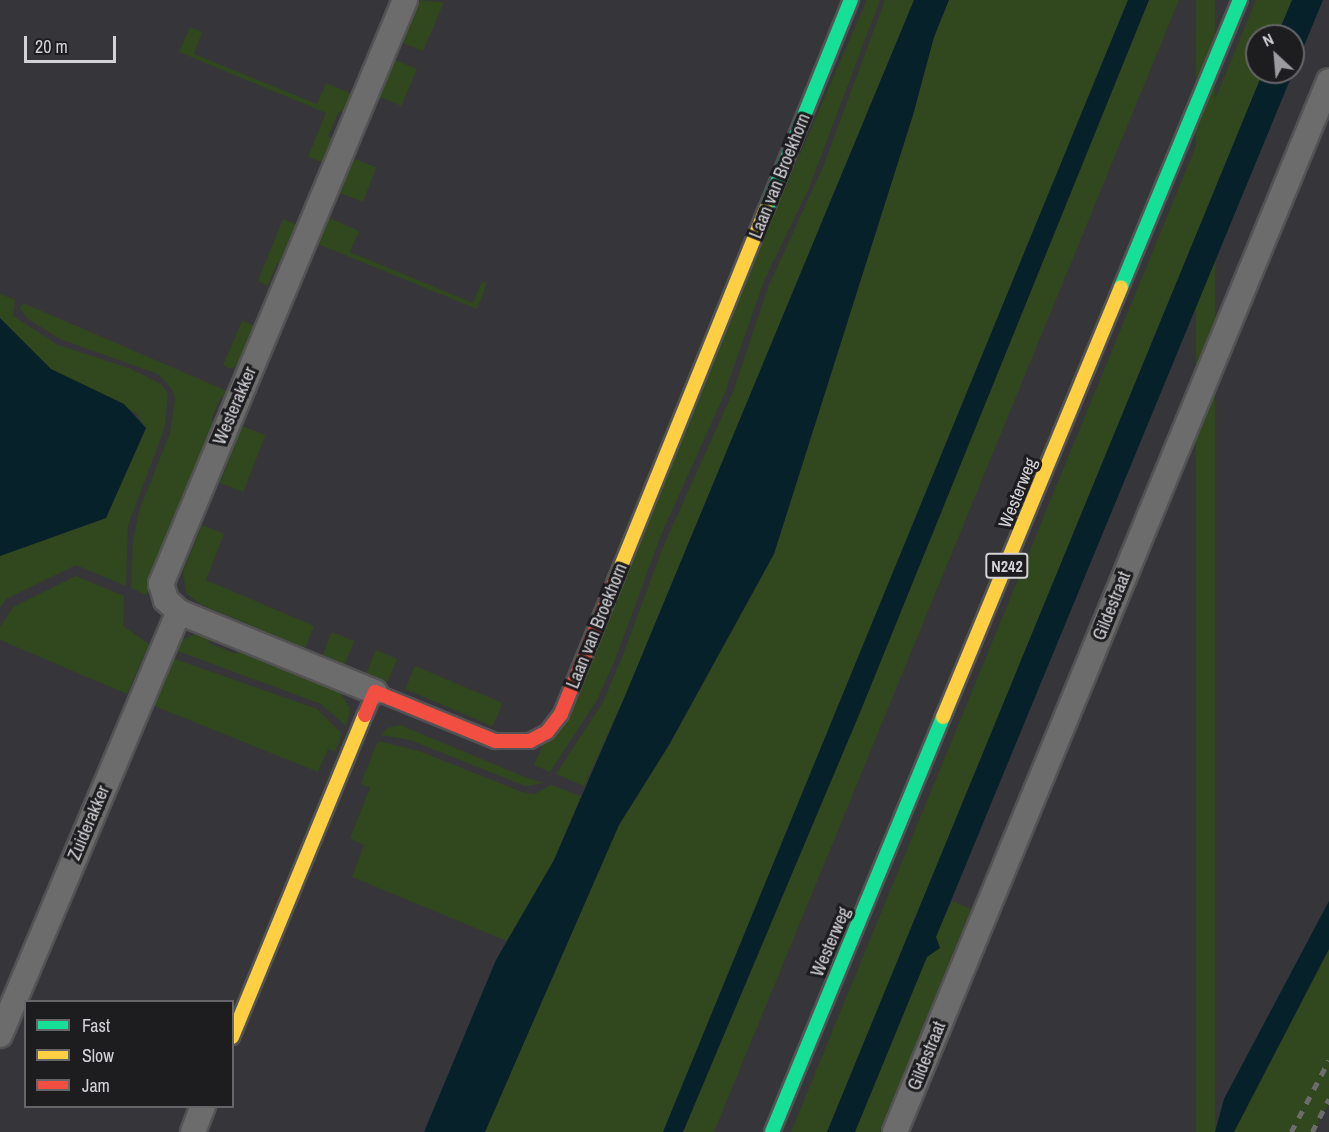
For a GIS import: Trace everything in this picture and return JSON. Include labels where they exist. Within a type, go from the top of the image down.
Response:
[{"type":"street","name":"Westerakker","points":[[179,612],[166,600],[161,584],[405,0]]},
{"type":"street","name":"Laan van Broekhorn","points":[[375,692],[495,741],[512,744],[530,741],[547,732],[561,714],[851,0]]},
{"type":"street","name":"Westerweg","points":[[772,1132],[1240,0]]},
{"type":"street","name":"Gildestraat","points":[[895,1132],[1329,81]]},
{"type":"street","points":[[179,612],[375,692],[234,1032]]},
{"type":"street","name":"Zuiderakker","points":[[0,1035],[179,612]]},
{"type":"street","points":[[193,1132],[204,1108]]},
{"type":"green space","points":[[418,0],[444,2],[423,51],[401,42]]},
{"type":"green space","points":[[867,0],[880,0],[809,188],[764,281],[724,395],[661,535],[615,660],[597,700],[550,772],[534,765]]},
{"type":"green space","points":[[885,0],[914,0],[625,696],[584,786],[556,774],[603,702],[621,660],[663,547],[733,392],[769,285],[823,167]]},
{"type":"green space","points":[[949,0],[1128,0],[663,1132],[485,1132],[619,825],[669,745],[774,554],[913,115],[934,37]]},
{"type":"green space","points":[[1149,0],[1179,0],[714,1132],[683,1132],[861,710]]},
{"type":"green space","points":[[1196,0],[1215,0],[1215,1132],[1196,1132]]},
{"type":"green space","points":[[1256,0],[1292,0],[1282,24],[1246,24]]},
{"type":"green space","points":[[190,27],[202,32],[194,54],[317,104],[326,83],[352,94],[344,113],[339,111],[328,136],[334,139],[324,163],[308,157],[326,113],[179,52]]},
{"type":"green space","points":[[1245,27],[1245,84],[1258,84],[827,1132],[791,1132]]},
{"type":"green space","points":[[393,59],[417,69],[401,106],[377,96]]},
{"type":"green space","points":[[352,158],[376,167],[363,202],[339,193]]},
{"type":"green space","points":[[329,218],[359,231],[350,252],[473,303],[482,282],[487,283],[477,309],[318,244]]},
{"type":"green space","points":[[283,219],[298,225],[282,265],[277,263],[268,286],[258,281]]},
{"type":"green space","points":[[0,294],[15,300],[13,316],[58,345],[131,369],[161,384],[168,394],[164,430],[128,525],[126,586],[76,565],[6,599],[0,608],[0,556],[106,518],[146,428],[136,413],[51,369],[29,350],[0,318]]},
{"type":"green space","points":[[23,303],[227,391],[226,398],[221,397],[211,420],[216,423],[146,595],[131,588],[133,541],[139,511],[170,433],[175,398],[172,389],[158,374],[60,339],[27,318],[20,308]]},
{"type":"green space","points":[[242,321],[256,326],[240,365],[230,369],[223,365]]},
{"type":"green space","points":[[242,426],[265,435],[243,492],[220,483]]},
{"type":"green space","points":[[202,525],[224,534],[206,580],[314,626],[305,648],[200,604],[186,593],[183,571]]},
{"type":"green space","points":[[76,576],[124,596],[123,626],[149,644],[127,694],[0,640],[0,627],[13,607]]},
{"type":"green space","points":[[332,632],[354,641],[345,664],[323,655]]},
{"type":"green space","points":[[196,634],[210,637],[208,643],[236,654],[239,647],[339,690],[350,709],[346,726],[321,704],[175,650],[183,639]]},
{"type":"green space","points":[[376,650],[397,659],[387,682],[366,673]]},
{"type":"green space","points":[[172,658],[317,709],[342,734],[335,752],[328,749],[318,772],[152,705]]},
{"type":"green space","points":[[415,666],[502,703],[493,726],[405,689]]},
{"type":"green space","points":[[400,725],[527,778],[545,783],[525,786],[410,740],[381,735],[387,728]]},
{"type":"green space","points":[[378,741],[419,751],[522,792],[535,794],[551,785],[581,796],[554,860],[507,941],[352,877],[364,845],[350,838],[370,788],[361,783]]},
{"type":"green space","points":[[952,901],[971,909],[880,1132],[855,1132],[927,957],[939,948],[935,937]]},
{"type":"green space","points":[[1329,949],[1329,1103],[1313,1132],[1234,1132]]},
{"type":"water","points":[[914,0],[949,0],[934,37],[913,115],[774,554],[669,745],[619,825],[485,1132],[424,1132],[496,960],[554,860],[625,696]]},
{"type":"water","points":[[1128,0],[1149,0],[861,710],[683,1132],[663,1132]]},
{"type":"water","points":[[1292,0],[1323,0],[1305,44],[1305,24],[1282,24]]},
{"type":"water","points":[[1258,84],[1288,84],[936,937],[940,948],[927,957],[855,1132],[827,1132]]},
{"type":"water","points":[[0,318],[51,369],[124,404],[146,428],[106,518],[0,556]]},
{"type":"water","points":[[1329,901],[1329,949],[1234,1132],[1215,1132],[1224,1099]]},
{"type":"railway","points":[[1291,1132],[1329,1060]]},
{"type":"railway","points":[[1312,1132],[1329,1099]]},
{"type":"traffic: fast","points":[[766,210],[851,0]]},
{"type":"traffic: fast","points":[[1121,287],[1240,0]]},
{"type":"traffic: fast","points":[[772,1132],[943,717]]},
{"type":"traffic: slow","points":[[615,581],[766,210]]},
{"type":"traffic: slow","points":[[943,717],[1121,287]]},
{"type":"traffic: slow","points":[[234,1032],[365,715]]},
{"type":"traffic: jam","points":[[365,715],[375,692],[495,741],[530,741],[547,732],[561,714],[615,581]]}]
